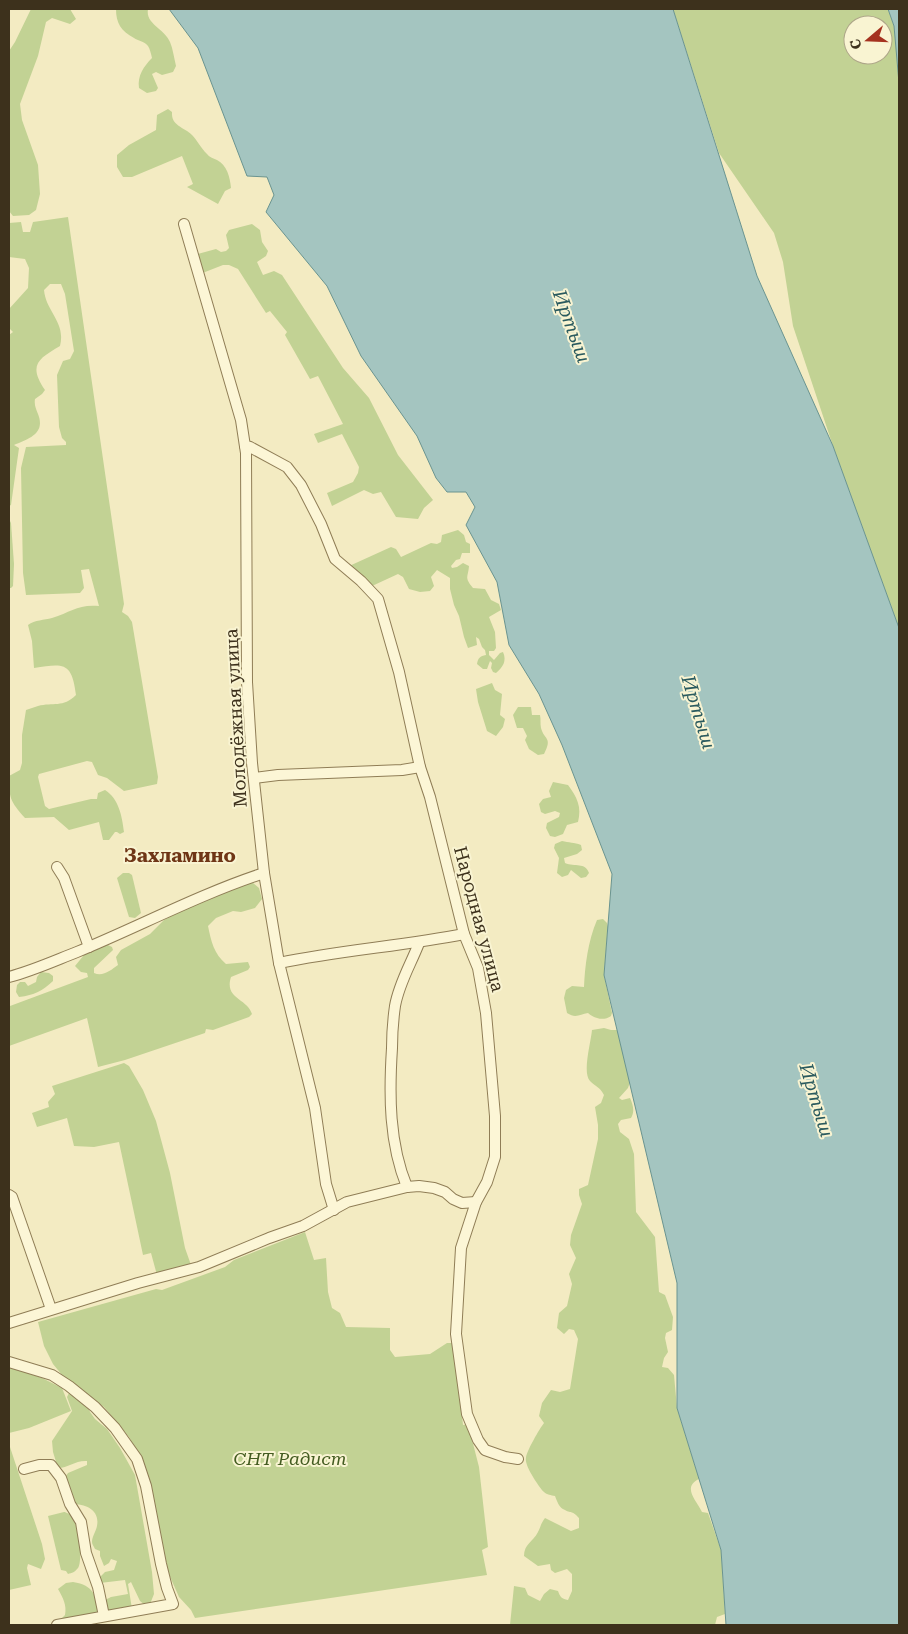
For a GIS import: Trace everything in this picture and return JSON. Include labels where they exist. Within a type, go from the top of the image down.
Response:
[{"type":"street","name":"Молодёжная улица","points":[[184,224],[241,420],[244,446],[247,682],[254,778],[264,873],[279,962],[315,1108],[326,1184],[334,1210]]},
{"type":"street","name":"Народная улица","points":[[244,446],[250,447],[286,467],[301,485],[321,524],[335,559],[361,581],[378,600],[399,672],[420,767],[430,797],[464,934],[478,968],[486,1013],[495,1116],[494,1157],[487,1182],[476,1202],[460,1248],[456,1334],[467,1414],[478,1440],[485,1450],[518,1459]]},
{"type":"street","points":[[254,778],[402,770],[420,767]]},
{"type":"street","points":[[57,867],[64,878],[89,947]]},
{"type":"street","points":[[9,977],[28,972],[204,896],[264,873]]},
{"type":"street","points":[[279,962],[464,934]]},
{"type":"street","points":[[407,1188],[394,1146],[390,1072],[395,1006],[404,974],[412,963],[419,942]]},
{"type":"street","points":[[9,1323],[138,1283],[199,1267],[303,1226],[347,1202],[407,1188],[434,1188],[445,1192],[453,1199],[462,1203],[476,1202]]},
{"type":"street","points":[[9,1195],[12,1196],[51,1309]]},
{"type":"street","points":[[9,1362],[52,1375],[69,1386],[95,1407],[115,1428],[138,1459],[146,1486],[161,1564],[173,1604],[57,1625]]},
{"type":"street","points":[[24,1469],[39,1464],[51,1465],[61,1478],[70,1504],[81,1522],[86,1553],[98,1587],[104,1616]]},
{"type":"green space","points":[[31,9],[70,9],[76,19],[70,24],[52,18],[46,22],[38,56],[20,104],[22,120],[38,165],[40,194],[36,210],[29,215],[13,216],[9,211],[9,51]]},
{"type":"green space","points":[[116,9],[148,9],[149,19],[164,33],[170,42],[176,66],[173,72],[162,75],[156,72],[152,74],[158,88],[156,91],[147,93],[139,88],[139,79],[142,71],[152,58],[149,47],[129,35],[123,29],[118,22]]},
{"type":"green space","points":[[673,9],[888,9],[890,15],[843,15],[843,65],[893,65],[893,23],[899,83],[899,628],[833,446],[793,326],[783,262],[774,233],[719,153]]},
{"type":"green space","points":[[168,109],[172,112],[172,117],[176,123],[192,135],[210,157],[220,162],[226,168],[231,188],[225,191],[218,204],[187,187],[193,184],[182,156],[132,177],[123,177],[117,167],[117,155],[129,145],[156,130],[157,115]]},
{"type":"green space","points":[[68,217],[124,604],[122,612],[132,622],[158,777],[157,784],[124,791],[107,778],[98,775],[92,762],[87,761],[39,774],[38,777],[45,806],[49,809],[97,799],[98,793],[105,790],[110,794],[119,808],[124,832],[120,834],[115,832],[109,840],[103,840],[99,822],[69,830],[54,817],[25,818],[13,803],[9,789],[9,776],[20,770],[22,763],[22,735],[26,710],[36,706],[67,702],[76,695],[72,676],[65,667],[53,665],[34,668],[32,641],[28,625],[80,607],[99,606],[89,569],[81,570],[84,588],[80,593],[26,595],[23,573],[21,468],[26,447],[66,445],[59,427],[57,375],[63,361],[70,359],[74,351],[65,294],[61,284],[50,284],[44,290],[48,305],[60,330],[60,346],[41,359],[36,369],[45,390],[35,399],[40,426],[38,431],[30,438],[14,445],[19,448],[11,505],[9,506],[9,335],[13,332],[9,328],[9,309],[28,288],[29,268],[25,259],[9,257],[9,223],[21,222],[23,232],[30,232],[33,222]]},
{"type":"green space","points":[[252,224],[260,230],[262,242],[268,251],[266,256],[257,262],[263,275],[274,271],[282,275],[343,368],[369,398],[398,455],[433,500],[424,508],[418,519],[396,517],[381,492],[373,494],[364,490],[332,506],[327,493],[353,482],[359,467],[342,434],[318,443],[314,434],[343,424],[318,376],[310,379],[285,335],[287,332],[270,311],[266,313],[238,269],[229,265],[223,265],[200,274],[194,255],[216,249],[221,252],[226,251],[229,248],[226,235],[229,230]]},
{"type":"green space","points":[[9,519],[11,523],[14,564],[13,586],[11,588],[9,588]]},
{"type":"green space","points":[[458,530],[464,535],[466,542],[470,544],[470,553],[462,553],[460,559],[456,560],[451,566],[452,568],[463,563],[469,566],[468,582],[473,588],[485,589],[491,600],[499,604],[501,610],[489,617],[495,632],[496,648],[494,651],[489,651],[489,655],[494,660],[503,652],[505,658],[502,666],[496,673],[491,668],[492,663],[490,661],[487,669],[483,669],[477,664],[482,656],[486,655],[479,639],[476,637],[477,645],[468,648],[454,605],[450,589],[450,578],[437,570],[431,577],[434,586],[430,591],[420,592],[409,589],[403,577],[398,574],[372,586],[347,567],[391,547],[396,549],[401,557],[431,543],[437,544],[441,542],[442,535]]},
{"type":"green space","points":[[492,683],[495,690],[502,694],[500,715],[505,719],[503,727],[496,736],[487,731],[476,689]]},
{"type":"green space","points":[[518,707],[531,707],[532,715],[540,715],[542,732],[548,741],[544,754],[538,755],[529,749],[525,740],[527,736],[523,728],[517,728],[513,715]]},
{"type":"green space","points":[[553,782],[568,785],[579,807],[578,822],[567,825],[563,834],[555,837],[550,836],[546,828],[547,823],[559,817],[560,813],[555,811],[545,814],[541,812],[539,804],[543,799],[551,797],[549,791]]},
{"type":"green space","points":[[562,841],[581,845],[582,850],[577,854],[564,858],[565,863],[585,867],[589,873],[586,877],[581,878],[571,870],[568,875],[562,877],[557,873],[559,858],[554,848],[555,844]]},
{"type":"green space","points":[[123,873],[132,875],[141,913],[135,918],[129,917],[117,878]]},
{"type":"green space","points":[[252,882],[259,888],[262,899],[255,908],[241,912],[233,911],[216,918],[208,926],[216,952],[226,964],[248,962],[250,967],[248,970],[231,977],[230,984],[233,994],[246,1005],[252,1014],[249,1017],[213,1030],[206,1029],[205,1033],[125,1060],[98,1067],[87,1018],[9,1046],[9,998],[10,1006],[88,977],[87,973],[81,972],[75,966],[84,955],[106,944],[112,947],[113,950],[94,968],[94,973],[101,974],[107,972],[118,965],[116,957],[121,950],[150,934],[164,920],[204,899]]},
{"type":"green space","points":[[603,919],[608,927],[604,975],[611,1016],[602,1019],[588,1013],[575,1016],[570,1015],[567,1013],[564,998],[566,990],[572,986],[584,987],[591,936],[597,920]]},
{"type":"green space","points":[[41,972],[49,973],[53,976],[53,981],[38,992],[19,997],[16,992],[17,985],[20,982],[25,982],[28,986],[36,982]]},
{"type":"green space","points":[[604,1028],[618,1030],[630,1082],[628,1088],[619,1098],[622,1100],[630,1098],[633,1110],[631,1118],[621,1120],[618,1124],[620,1132],[629,1139],[634,1154],[636,1212],[655,1237],[659,1292],[665,1295],[673,1317],[672,1330],[666,1333],[665,1338],[668,1352],[662,1367],[668,1368],[674,1375],[677,1408],[699,1479],[691,1486],[692,1494],[702,1512],[708,1513],[721,1550],[725,1614],[717,1617],[715,1625],[510,1625],[514,1586],[525,1588],[528,1595],[540,1601],[550,1589],[558,1591],[564,1599],[568,1600],[572,1591],[572,1574],[567,1569],[555,1573],[551,1570],[550,1564],[538,1566],[524,1556],[525,1549],[536,1535],[545,1518],[571,1531],[579,1528],[579,1518],[561,1508],[555,1496],[545,1493],[539,1486],[529,1471],[526,1458],[544,1423],[539,1416],[542,1403],[551,1390],[560,1392],[570,1389],[578,1339],[574,1330],[569,1329],[564,1334],[557,1328],[559,1313],[567,1306],[572,1284],[569,1274],[576,1258],[570,1245],[571,1235],[582,1204],[579,1189],[588,1185],[598,1139],[595,1107],[601,1103],[604,1095],[588,1077],[589,1049],[592,1030]]},
{"type":"green space","points":[[124,1063],[129,1066],[143,1090],[156,1121],[170,1173],[185,1248],[191,1265],[157,1275],[151,1253],[143,1255],[119,1142],[94,1147],[74,1146],[67,1118],[37,1127],[32,1113],[49,1107],[48,1102],[55,1094],[52,1086]]},
{"type":"green space","name":"СНТ Радист","points":[[305,1232],[314,1260],[326,1258],[328,1292],[332,1308],[340,1313],[346,1327],[390,1328],[390,1350],[395,1357],[430,1354],[447,1343],[454,1343],[463,1425],[468,1424],[479,1467],[488,1547],[482,1550],[487,1575],[195,1618],[191,1610],[179,1597],[164,1563],[140,1457],[129,1437],[104,1407],[62,1375],[53,1364],[44,1346],[38,1322],[156,1289],[162,1290],[225,1267],[234,1260]]},
{"type":"green space","points":[[9,1367],[42,1378],[62,1388],[71,1411],[29,1428],[9,1433]]},
{"type":"green space","points":[[69,1393],[75,1394],[87,1403],[95,1419],[107,1429],[120,1448],[135,1475],[152,1572],[154,1594],[150,1604],[145,1605],[140,1601],[131,1582],[128,1584],[132,1609],[106,1614],[105,1600],[128,1594],[125,1580],[100,1583],[100,1577],[105,1572],[114,1570],[117,1561],[111,1559],[104,1566],[100,1551],[95,1549],[92,1543],[97,1526],[96,1516],[87,1507],[72,1504],[64,1479],[68,1473],[87,1465],[87,1461],[58,1468],[53,1452],[52,1441],[72,1411],[67,1397]]},
{"type":"green space","points":[[9,1444],[42,1544],[45,1559],[41,1569],[28,1564],[27,1568],[31,1585],[9,1590]]},
{"type":"green space","points":[[64,1512],[74,1519],[80,1550],[78,1568],[68,1574],[66,1571],[61,1570],[48,1516]]},
{"type":"green space","points":[[73,1582],[86,1586],[93,1592],[100,1614],[61,1622],[65,1615],[65,1605],[58,1589],[66,1583]]},
{"type":"water","name":"Иртыш","points":[[169,9],[673,9],[757,276],[833,446],[899,628],[899,1625],[726,1625],[721,1550],[677,1408],[677,1283],[604,975],[612,874],[562,745],[539,694],[509,645],[497,582],[466,525],[475,507],[466,492],[447,492],[436,478],[417,436],[361,356],[327,286],[266,212],[274,195],[267,177],[247,176],[198,48]]},
{"type":"water","points":[[888,9],[899,9],[899,83],[893,15],[890,15]]},
{"type":"district","name":"Захламино","points":[[180,855]]}]
